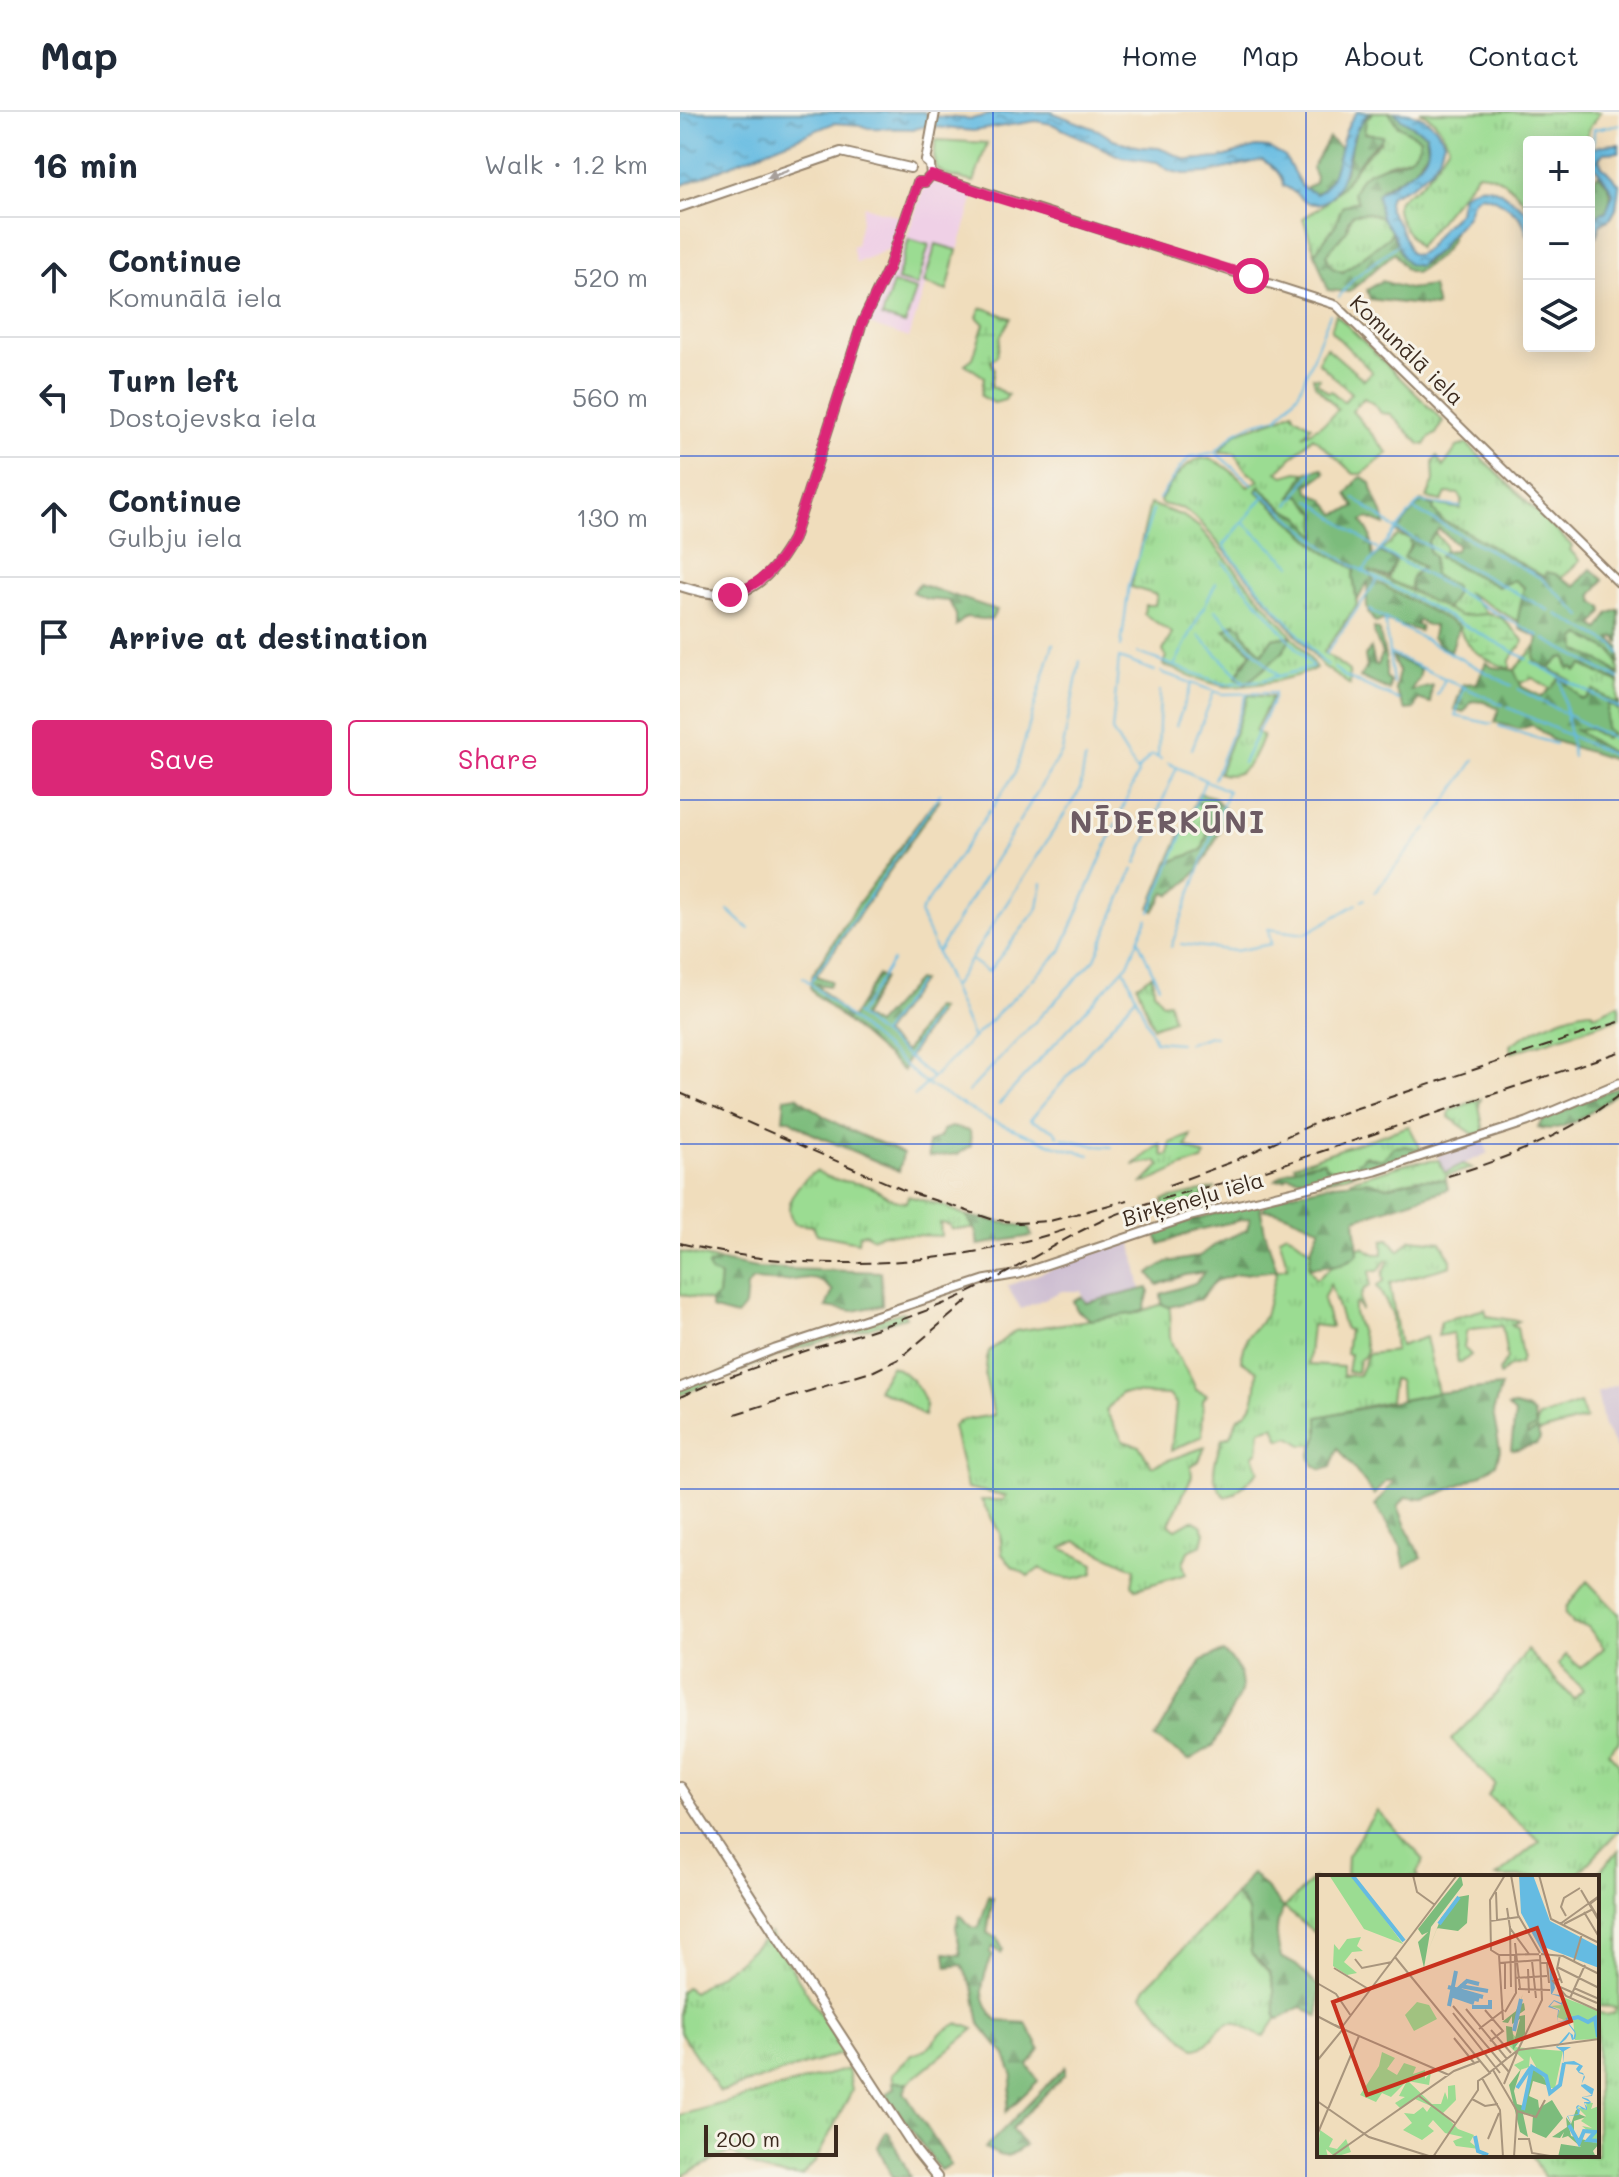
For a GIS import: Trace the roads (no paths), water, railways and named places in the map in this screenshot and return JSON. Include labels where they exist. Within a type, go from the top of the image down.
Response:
[{"type":"main road","points":[[926,161],[935,112]]},
{"type":"main road","points":[[680,207],[841,152],[910,168]]},
{"type":"main road","points":[[918,160],[926,161],[930,165],[931,175],[925,182],[918,182],[910,175],[910,168],[918,160]]},
{"type":"main road","name":"Komunālā iela","points":[[931,175],[1336,305],[1619,583]]},
{"type":"main road","points":[[680,586],[716,595],[730,595],[747,589],[772,571],[793,539],[862,323],[894,254],[918,182]]},
{"type":"main road","name":"Birķeneļu iela","points":[[680,1387],[775,1349],[984,1280],[1019,1274],[1191,1216],[1376,1171],[1527,1122],[1619,1083]]},
{"type":"main road","points":[[680,1787],[917,2152],[937,2177]]},
{"type":"main road","points":[[917,2152],[929,2177]]},
{"type":"water","points":[[680,112],[923,112],[929,116],[971,119],[1002,112],[1051,112],[1098,130],[1114,140],[1159,148],[1188,160],[1220,158],[1256,147],[1269,148],[1285,157],[1302,187],[1316,194],[1331,179],[1350,122],[1357,112],[1369,112],[1355,133],[1338,186],[1324,201],[1314,204],[1283,186],[1276,171],[1262,160],[1207,173],[1185,174],[1170,171],[1157,162],[1121,157],[1052,124],[1036,121],[973,131],[926,126],[915,129],[868,128],[834,123],[680,186]]},
{"type":"water","points":[[1395,112],[1424,119],[1436,128],[1444,141],[1431,169],[1411,186],[1391,195],[1388,201],[1389,210],[1400,227],[1410,253],[1416,255],[1426,249],[1459,212],[1462,195],[1476,187],[1496,189],[1508,197],[1523,208],[1523,221],[1497,200],[1480,195],[1473,200],[1467,216],[1441,248],[1418,266],[1408,264],[1381,217],[1377,194],[1413,170],[1426,154],[1426,134]]},
{"type":"water","points":[[1619,144],[1619,152],[1604,153],[1599,158],[1602,166],[1619,184],[1616,209],[1611,218],[1600,225],[1595,238],[1595,216],[1606,211],[1613,193],[1595,166],[1595,148]]},
{"type":"waterway","points":[[1594,136],[1594,129],[1619,125]]},
{"type":"waterway","points":[[1339,297],[1354,278],[1397,245]]},
{"type":"waterway","points":[[1159,499],[1190,457],[1215,452],[1236,432],[1254,423],[1278,417],[1299,392],[1330,314]]},
{"type":"waterway","points":[[1215,452],[1253,485]]},
{"type":"waterway","points":[[1289,505],[1314,469]]},
{"type":"waterway","points":[[1259,491],[1327,549],[1350,564],[1527,659]]},
{"type":"waterway","points":[[1264,496],[1224,545],[1328,665]]},
{"type":"waterway","points":[[1354,498],[1396,529],[1550,611]]},
{"type":"waterway","points":[[1310,500],[1377,549]]},
{"type":"waterway","points":[[1363,571],[1419,502],[1460,507]]},
{"type":"waterway","points":[[1413,509],[1541,578],[1582,616]]},
{"type":"waterway","points":[[1121,647],[1129,585],[1153,510]]},
{"type":"waterway","points":[[1244,523],[1291,565]]},
{"type":"waterway","points":[[1380,550],[1539,636]]},
{"type":"waterway","points":[[1138,653],[1224,684],[1263,680],[1313,667],[1223,562]]},
{"type":"waterway","points":[[1326,654],[1378,579]]},
{"type":"waterway","points":[[1175,664],[1216,583]]},
{"type":"waterway","points":[[1215,610],[1278,676]]},
{"type":"waterway","points":[[1369,610],[1512,686]]},
{"type":"waterway","points":[[1556,614],[1614,645],[1619,653]]},
{"type":"waterway","points":[[1385,621],[1393,683]]},
{"type":"waterway","points":[[1198,635],[1244,682]]},
{"type":"waterway","points":[[1544,639],[1619,679]]},
{"type":"waterway","points":[[993,807],[1015,773],[1053,644]]},
{"type":"waterway","points":[[1389,653],[1503,705]]},
{"type":"waterway","points":[[1118,819],[1138,773],[1112,731],[1119,658],[1155,671]]},
{"type":"waterway","points":[[1018,823],[1062,752],[1080,661]]},
{"type":"waterway","points":[[1532,662],[1619,708]]},
{"type":"waterway","points":[[1334,668],[1344,676],[1399,700]]},
{"type":"waterway","points":[[1161,672],[1222,694],[1274,693],[1243,763]]},
{"type":"waterway","points":[[1437,695],[1445,679]]},
{"type":"waterway","points":[[1561,680],[1573,757]]},
{"type":"waterway","points":[[1176,726],[1192,683]]},
{"type":"waterway","points":[[1464,688],[1455,716],[1492,724]]},
{"type":"waterway","points":[[1518,689],[1619,742]]},
{"type":"waterway","points":[[1158,758],[1160,691]]},
{"type":"waterway","points":[[1192,749],[1213,694]]},
{"type":"waterway","points":[[1214,779],[1247,694]]},
{"type":"waterway","points":[[1507,707],[1619,758]]},
{"type":"waterway","points":[[1499,726],[1555,744]]},
{"type":"waterway","points":[[1138,770],[1153,755],[1161,759]]},
{"type":"waterway","points":[[1431,823],[1475,759]]},
{"type":"waterway","points":[[952,988],[1080,790],[1085,760]]},
{"type":"waterway","points":[[1168,763],[1228,791],[1171,947]]},
{"type":"waterway","points":[[1136,864],[1176,769]]},
{"type":"waterway","points":[[1150,912],[1205,781]]},
{"type":"waterway","points":[[811,981],[940,794]]},
{"type":"waterway","points":[[972,1036],[920,913],[990,810]]},
{"type":"waterway","points":[[914,1096],[1061,951],[1116,823]]},
{"type":"waterway","points":[[938,951],[1016,827]]},
{"type":"waterway","points":[[1374,893],[1427,828]]},
{"type":"waterway","points":[[968,1092],[1095,959],[1133,869]]},
{"type":"waterway","points":[[972,961],[988,972],[1038,908],[1042,883]]},
{"type":"waterway","points":[[1181,944],[1235,951],[1271,944],[1268,929],[1305,934],[1357,904]]},
{"type":"waterway","points":[[728,910],[749,929]]},
{"type":"waterway","points":[[999,1104],[1128,964],[1147,919]]},
{"type":"waterway","points":[[1138,940],[1159,986]]},
{"type":"waterway","points":[[858,1015],[892,961]]},
{"type":"waterway","points":[[1125,971],[1150,1029]]},
{"type":"waterway","points":[[803,977],[926,1084],[988,1119],[1056,1146],[1090,1155]]},
{"type":"waterway","points":[[881,1034],[918,983]]},
{"type":"waterway","points":[[1058,1136],[1054,1130],[1030,1120],[1135,998]]},
{"type":"waterway","points":[[907,1058],[935,1012]]},
{"type":"waterway","points":[[856,1014],[932,1077]]},
{"type":"waterway","points":[[1151,1032],[1155,1041],[1180,1043]]},
{"type":"waterway","points":[[1188,1043],[1215,1037]]},
{"type":"waterway","points":[[1062,1138],[1112,1147]]},
{"type":"railway","points":[[1169,1185],[1229,1163],[1324,1119],[1619,1022]]},
{"type":"railway","points":[[680,1397],[745,1371],[943,1304],[1079,1232],[1133,1208],[1239,1179],[1619,1052]]},
{"type":"railway","points":[[680,1093],[901,1189],[991,1219],[1019,1223],[1050,1221],[1128,1200]]},
{"type":"railway","points":[[1448,1176],[1559,1133],[1619,1095]]},
{"type":"railway","points":[[680,1243],[777,1260],[876,1262],[975,1252],[1071,1228]]},
{"type":"railway","points":[[735,1414],[874,1371],[899,1359],[972,1297]]},
{"type":"district","name":"NĪDERKŪNI","points":[[1168,823]]}]
